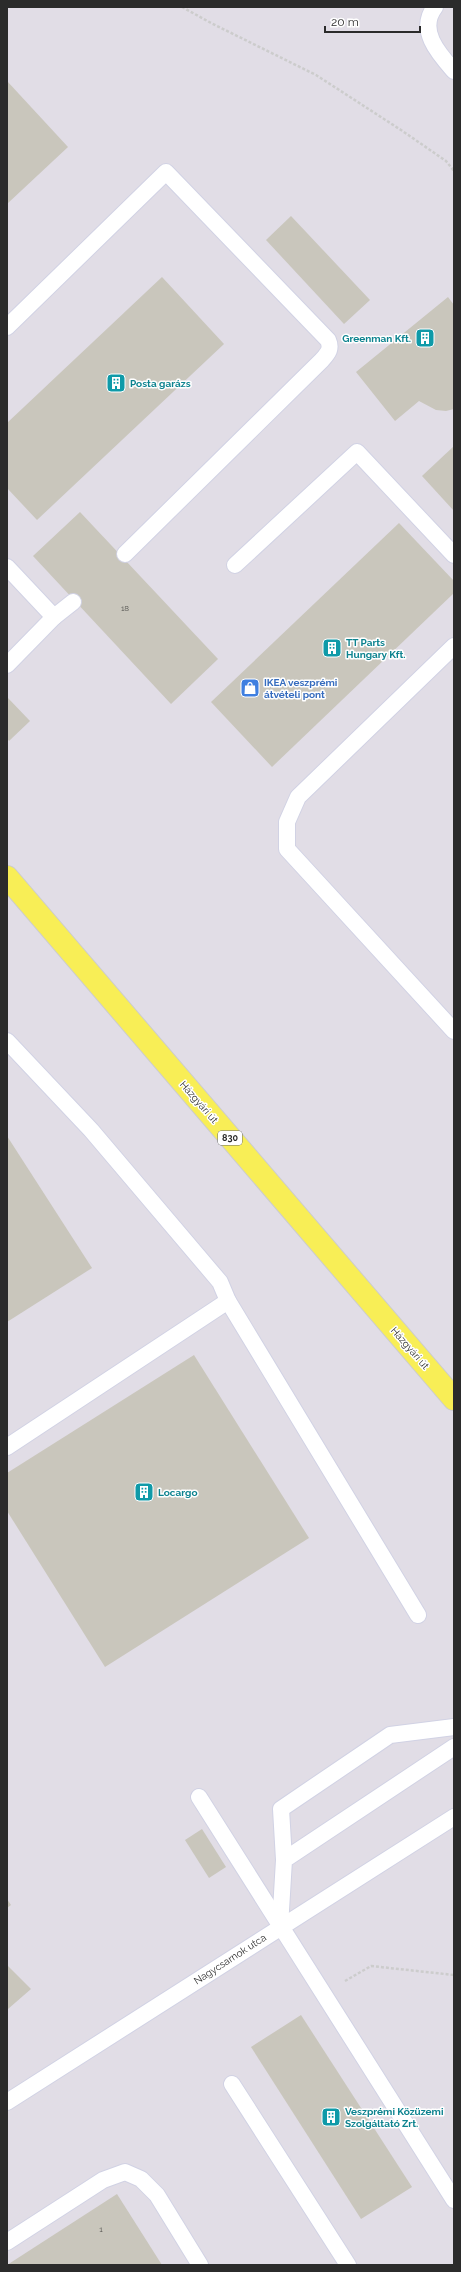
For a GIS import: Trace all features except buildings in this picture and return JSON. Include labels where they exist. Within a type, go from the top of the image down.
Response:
[{"type":"main road","name":"Házgyári út","points":[[7,877],[454,1399]]},
{"type":"lane","points":[[434,7],[430,12],[428,31],[435,48],[454,71]]},
{"type":"lane","points":[[7,326],[166,172],[328,340],[330,346],[329,352],[322,360],[125,554]]},
{"type":"lane","points":[[235,565],[357,452],[454,555]]},
{"type":"lane","points":[[7,567],[54,618]]},
{"type":"lane","points":[[7,665],[72,602]]},
{"type":"lane","points":[[454,646],[298,797],[287,822],[287,849],[454,1031]]},
{"type":"lane","points":[[7,1041],[91,1130],[220,1282],[228,1301],[418,1615]]},
{"type":"lane","points":[[7,1446],[228,1301]]},
{"type":"lane","points":[[280,1927],[284,1860],[281,1809],[390,1735],[454,1727]]},
{"type":"lane","points":[[284,1860],[454,1746]]},
{"type":"lane","points":[[199,1797],[322,1994],[454,2200]]},
{"type":"lane","name":"Nagycsarnok utca","points":[[7,2102],[454,1816]]},
{"type":"lane","points":[[232,2084],[348,2265]]},
{"type":"lane","points":[[7,2242],[103,2180],[124,2172],[141,2179],[157,2195],[200,2265]]},
{"type":"path","points":[[182,7],[316,75],[446,161],[454,171]]},
{"type":"path","points":[[322,1994],[371,1966],[454,1975]]},
{"type":"shaded area","points":[[7,7],[454,7],[454,2265],[7,2265]]},
{"type":"place","name":"Greenman Kft.","points":[[425,338]]},
{"type":"place","name":"Posta garázs","points":[[116,383]]},
{"type":"place","name":"TT Parts Hungary Kft.","points":[[332,648]]},
{"type":"place","name":"IKEA veszprémi átvételi pont","points":[[250,688]]},
{"type":"place","name":"Locargo","points":[[144,1492]]},
{"type":"place","name":"Veszprémi Közüzemi Szolgáltató Zrt.","points":[[331,2117]]}]
